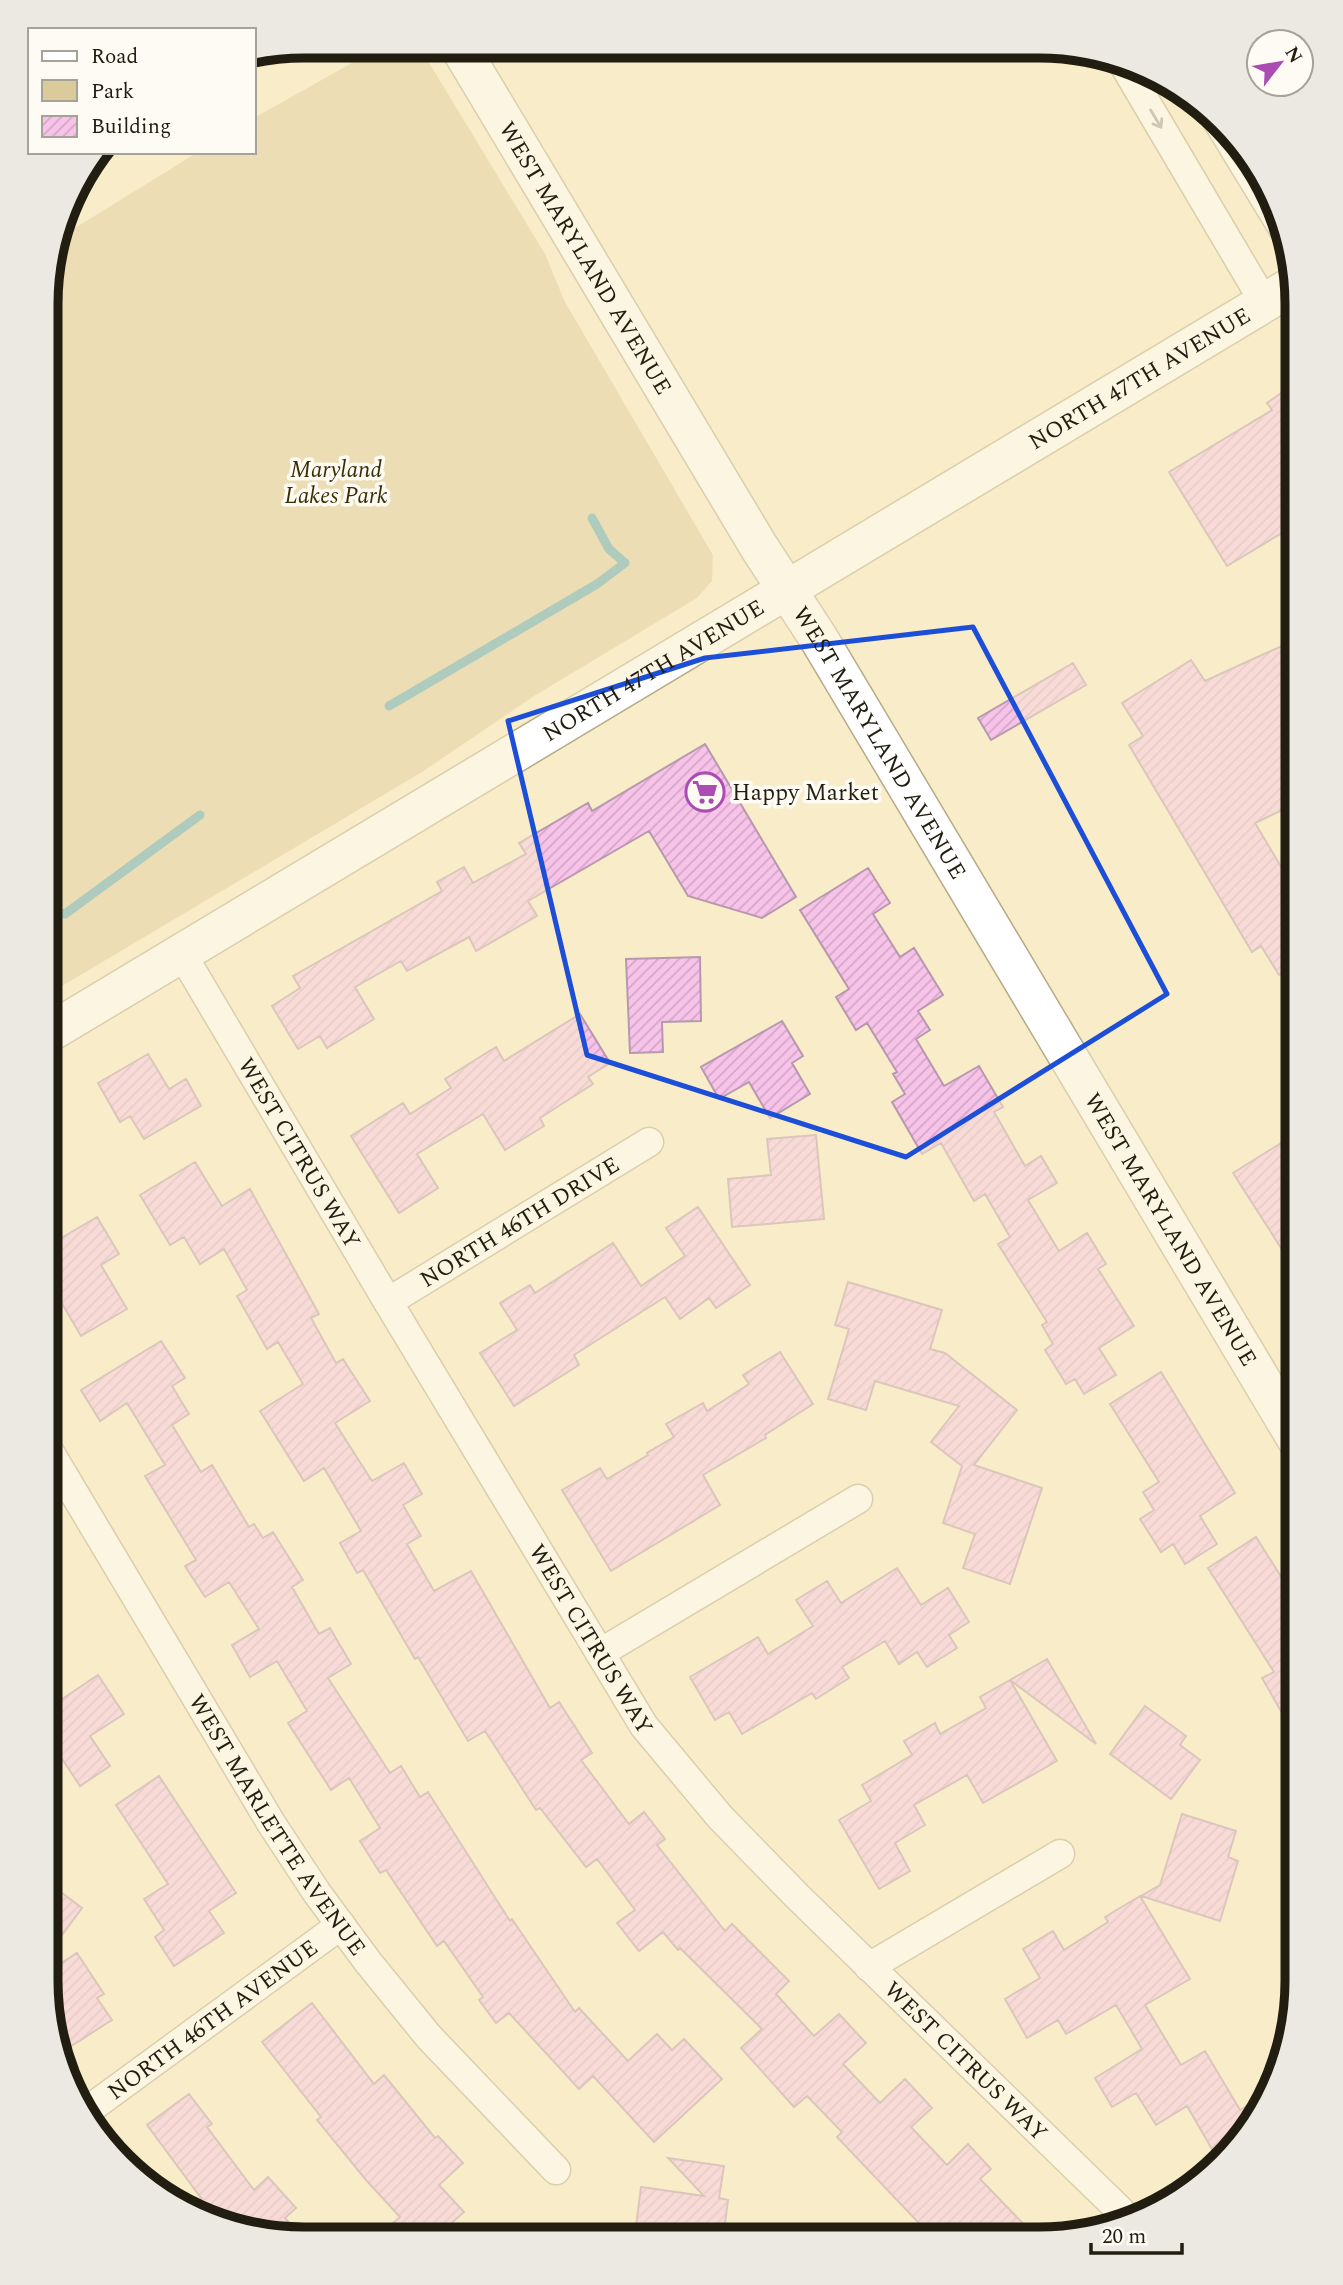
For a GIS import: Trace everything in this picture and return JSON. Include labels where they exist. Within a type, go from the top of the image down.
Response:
[{"type":"street","name":"WEST MARYLAND AVENUE","points":[[466,58],[755,541],[920,807],[1285,1420]]},
{"type":"street","points":[[1131,75],[1279,294]]},
{"type":"street","name":"NORTH 47TH AVENUE","points":[[58,1027],[1279,294]]},
{"type":"street","name":"WEST CITRUS WAY","points":[[182,954],[388,1302],[645,1726],[720,1816],[869,1967],[1123,2213]]},
{"type":"street","name":"NORTH 46TH DRIVE","points":[[388,1302],[649,1142]]},
{"type":"street","name":"WEST MARLETTE AVENUE","points":[[58,1466],[271,1823],[341,1925],[429,2037],[556,2170]]},
{"type":"street","points":[[600,1653],[858,1499]]},
{"type":"street","points":[[869,1967],[1060,1854]]},
{"type":"street","name":"NORTH 46TH AVENUE","points":[[93,2107],[341,1925]]},
{"type":"highlighted area","points":[[973,627],[1167,994],[906,1157],[587,1055],[508,721],[705,658]]},
{"type":"green space","name":"Maryland Lakes Park","points":[[361,58],[426,58],[545,254],[565,302],[713,555],[712,581],[697,598],[534,696],[422,772],[58,988],[58,287],[62,255],[69,232],[195,154],[256,154],[256,117]]},
{"type":"building","points":[[1285,390],[1285,487],[1281,490],[1285,497],[1285,531],[1227,566],[1169,472],[1272,410],[1267,403]]},
{"type":"building","points":[[1285,644],[1285,809],[1255,823],[1285,873],[1285,971],[1279,975],[1261,946],[1252,952],[1129,745],[1143,736],[1122,703],[1191,660],[1205,681]]},
{"type":"building","points":[[1073,663],[1086,685],[991,740],[978,718]]},
{"type":"building","points":[[705,744],[796,897],[762,918],[688,896],[649,831],[528,901],[537,916],[476,951],[469,937],[407,971],[401,961],[355,987],[374,1019],[327,1048],[320,1036],[298,1049],[272,1006],[300,988],[293,976],[442,891],[437,882],[464,867],[473,883],[526,854],[519,843],[588,803],[592,811]]},
{"type":"building","points":[[868,868],[890,903],[873,914],[900,957],[914,948],[943,995],[918,1011],[930,1030],[916,1039],[944,1086],[979,1066],[1003,1107],[994,1112],[1025,1166],[1041,1156],[1057,1183],[1028,1200],[1059,1251],[1087,1233],[1106,1264],[1098,1269],[1134,1326],[1099,1348],[1116,1375],[1084,1394],[1075,1379],[1066,1384],[1045,1350],[1053,1344],[1042,1325],[1047,1322],[998,1244],[1010,1237],[985,1194],[974,1201],[941,1143],[922,1154],[892,1102],[905,1094],[893,1074],[897,1072],[867,1023],[856,1030],[836,997],[849,989],[800,910]]},
{"type":"building","points":[[700,957],[701,1021],[662,1022],[663,1052],[630,1053],[626,959]]},
{"type":"building","points":[[580,1014],[610,1063],[588,1077],[593,1084],[540,1118],[544,1126],[505,1150],[483,1114],[417,1154],[438,1188],[399,1213],[351,1136],[403,1103],[410,1114],[451,1088],[445,1079],[496,1047],[504,1061]]},
{"type":"building","points":[[782,1021],[803,1056],[792,1063],[810,1094],[770,1118],[749,1082],[719,1099],[701,1067]]},
{"type":"building","points":[[148,1054],[169,1089],[186,1079],[201,1106],[144,1139],[130,1116],[120,1122],[98,1083]]},
{"type":"building","points":[[816,1135],[824,1219],[732,1227],[728,1179],[771,1175],[767,1139]]},
{"type":"building","points":[[1285,1140],[1285,1254],[1233,1173]]},
{"type":"building","points":[[195,1162],[222,1206],[250,1189],[319,1314],[311,1318],[336,1363],[343,1359],[370,1401],[335,1423],[372,1481],[404,1463],[422,1494],[403,1505],[421,1536],[407,1544],[434,1591],[471,1571],[550,1708],[559,1702],[592,1753],[581,1760],[629,1824],[644,1812],[665,1839],[657,1845],[725,1931],[732,1924],[789,1981],[776,1994],[814,2036],[839,2014],[866,2043],[843,2064],[880,2103],[905,2079],[932,2108],[911,2127],[947,2165],[968,2144],[991,2169],[980,2179],[1026,2227],[923,2227],[837,2137],[842,2132],[807,2096],[794,2107],[741,2048],[762,2029],[680,1948],[678,1950],[663,1932],[639,1951],[617,1923],[635,1910],[597,1859],[586,1867],[540,1808],[536,1810],[485,1731],[468,1741],[418,1657],[415,1659],[363,1570],[357,1573],[340,1543],[361,1531],[324,1468],[304,1481],[260,1411],[303,1384],[278,1342],[267,1349],[237,1296],[247,1290],[224,1249],[200,1264],[184,1237],[170,1245],[140,1195]]},
{"type":"building","points":[[698,1207],[750,1285],[716,1308],[709,1298],[680,1319],[665,1297],[574,1355],[579,1365],[514,1406],[480,1353],[517,1330],[500,1303],[530,1285],[535,1293],[613,1243],[641,1286],[685,1256],[666,1228]]},
{"type":"building","points":[[97,1217],[119,1254],[101,1265],[127,1309],[81,1336],[61,1302],[58,1304],[58,1240]]},
{"type":"building","points":[[848,1282],[942,1310],[930,1349],[945,1353],[1017,1410],[974,1465],[1042,1488],[1010,1584],[963,1568],[975,1534],[943,1523],[962,1466],[931,1442],[959,1406],[875,1381],[866,1410],[828,1399],[849,1329],[835,1325]]},
{"type":"building","points":[[161,1341],[185,1378],[172,1386],[189,1414],[172,1425],[201,1472],[212,1465],[249,1527],[254,1524],[263,1538],[273,1532],[303,1580],[292,1587],[319,1634],[330,1628],[351,1664],[328,1678],[390,1773],[401,1766],[420,1797],[428,1792],[510,1921],[512,1919],[575,2012],[579,2008],[628,2061],[657,2034],[672,2050],[684,2039],[722,2079],[654,2142],[593,2076],[579,2089],[509,2013],[496,2023],[479,2000],[483,1997],[444,1941],[437,1946],[386,1870],[380,1873],[360,1841],[380,1828],[349,1778],[331,1790],[288,1723],[307,1711],[277,1661],[250,1677],[232,1645],[259,1629],[229,1582],[205,1597],[185,1566],[196,1560],[145,1476],[165,1465],[127,1403],[100,1421],[81,1390]]},
{"type":"building","points":[[780,1352],[813,1404],[765,1435],[766,1438],[703,1475],[720,1505],[611,1571],[562,1490],[600,1468],[607,1479],[648,1455],[647,1453],[674,1437],[666,1424],[703,1403],[707,1411],[749,1384],[743,1375]]},
{"type":"building","points":[[1161,1372],[1235,1493],[1200,1516],[1217,1544],[1185,1564],[1173,1544],[1161,1552],[1140,1519],[1154,1510],[1143,1492],[1159,1482],[1110,1404]]},
{"type":"building","points":[[1256,1537],[1285,1583],[1285,1718],[1262,1678],[1274,1672],[1208,1568]]},
{"type":"building","points":[[897,1568],[921,1605],[948,1588],[969,1622],[949,1635],[957,1648],[927,1667],[917,1652],[899,1664],[885,1641],[842,1667],[849,1678],[816,1699],[812,1693],[742,1734],[729,1712],[715,1720],[690,1677],[758,1637],[768,1654],[813,1626],[796,1600],[827,1581],[841,1603]]},
{"type":"building","points":[[1047,1659],[1096,1744],[1010,1680]]},
{"type":"building","points":[[98,1675],[124,1714],[90,1736],[110,1766],[80,1786],[58,1753],[58,1702]]},
{"type":"building","points":[[1010,1680],[1057,1761],[983,1803],[967,1775],[914,1805],[925,1825],[895,1843],[910,1871],[879,1889],[839,1820],[871,1801],[862,1785],[912,1755],[904,1741],[935,1723],[940,1734],[986,1708],[980,1697]]},
{"type":"building","points":[[1145,1706],[1186,1736],[1180,1745],[1200,1760],[1171,1799],[1110,1754]]},
{"type":"building","points":[[159,1776],[236,1893],[209,1911],[224,1933],[174,1966],[155,1937],[164,1930],[144,1899],[168,1884],[116,1805]]},
{"type":"building","points":[[1182,1814],[1236,1831],[1228,1857],[1238,1861],[1220,1921],[1141,1896],[1160,1885]]},
{"type":"building","points":[[58,1890],[82,1908],[58,1941]]},
{"type":"building","points":[[1140,1896],[1190,1979],[1145,2005],[1181,2065],[1205,2051],[1240,2110],[1253,2102],[1235,2131],[1214,2154],[1187,2106],[1156,2125],[1136,2093],[1112,2107],[1095,2078],[1142,2049],[1116,2005],[1066,2034],[1058,2020],[1027,2038],[1005,1999],[1040,1978],[1023,1949],[1053,1931],[1064,1950],[1108,1922],[1105,1917]]},
{"type":"building","points":[[77,1953],[104,1994],[97,1998],[112,2020],[68,2048],[62,2030],[58,1998],[58,1965]]},
{"type":"building","points":[[312,2003],[374,2084],[384,2075],[435,2138],[438,2136],[463,2163],[439,2185],[464,2212],[447,2227],[395,2227],[392,2224],[400,2217],[317,2120],[321,2117],[262,2042]]},
{"type":"building","points":[[189,2094],[212,2124],[207,2127],[254,2190],[268,2177],[296,2208],[285,2218],[293,2227],[255,2223],[210,2209],[147,2125]]},
{"type":"building","points":[[668,2158],[724,2166],[719,2198],[728,2200],[725,2227],[636,2227],[641,2187],[704,2196]]},
{"type":"waterway","points":[[389,706],[597,584],[625,563],[609,549],[592,518]]},
{"type":"waterway","points":[[58,912],[65,914],[200,815]]},
{"type":"place","name":"Happy Market","points":[[705,792]]}]
